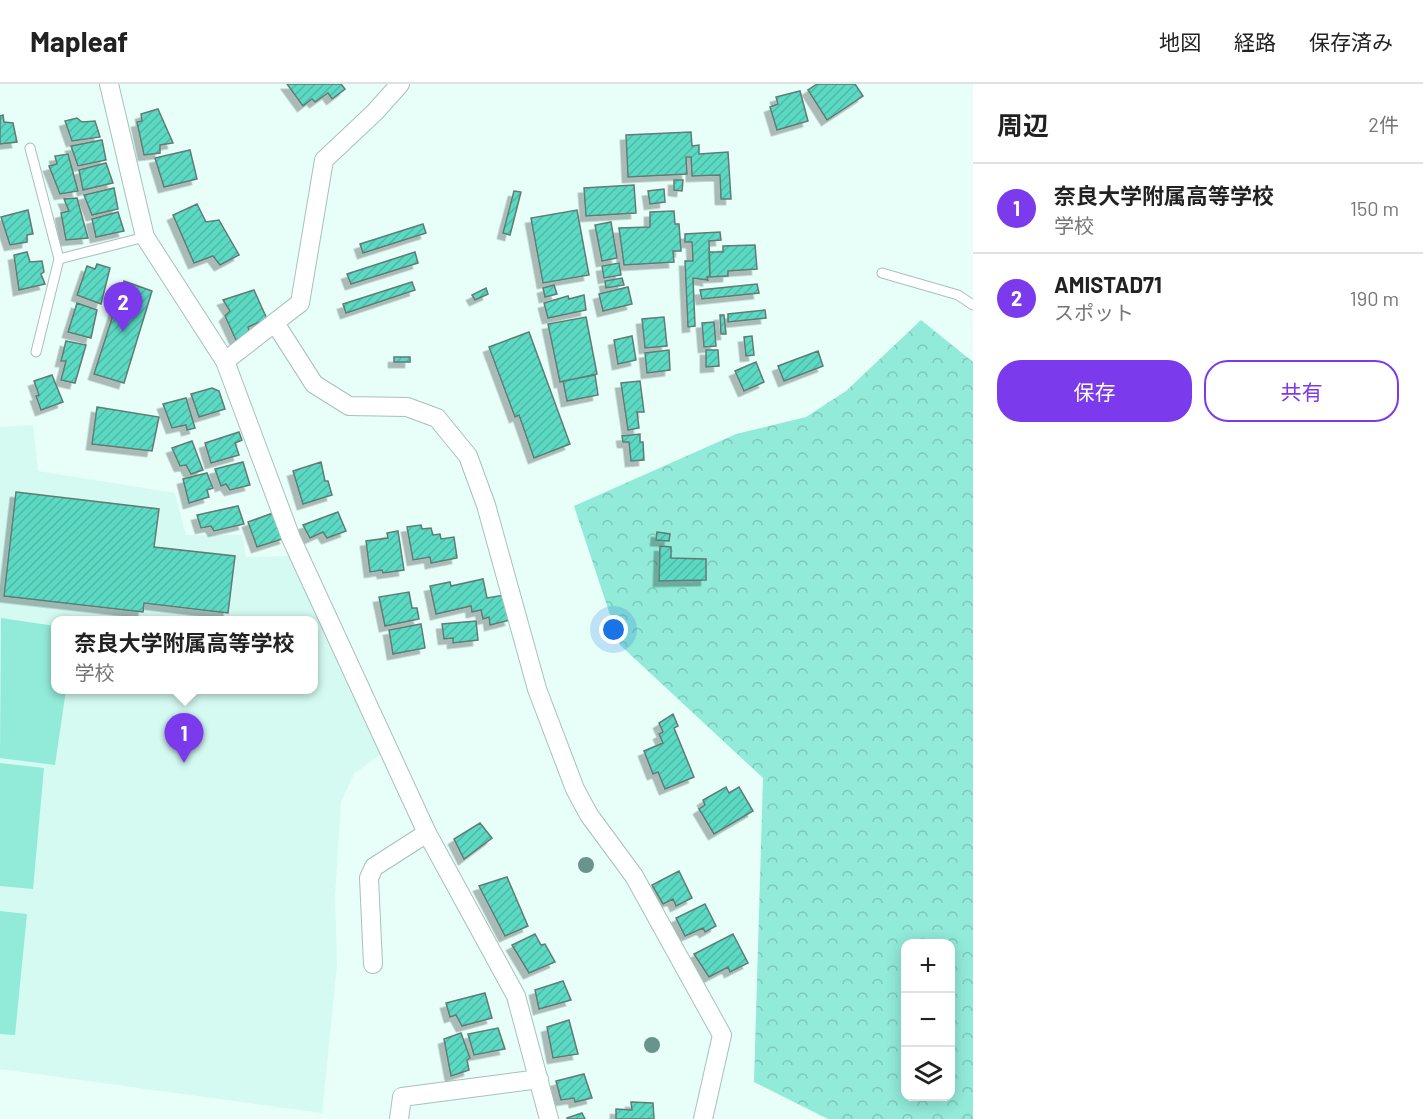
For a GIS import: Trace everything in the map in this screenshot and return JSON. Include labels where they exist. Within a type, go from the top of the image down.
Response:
[{"type":"street","points":[[109,84],[145,237],[225,361],[291,538],[427,833],[516,996],[549,1119]]},
{"type":"street","points":[[225,361],[300,303],[324,160],[375,112],[400,84]]},
{"type":"street","points":[[275,322],[314,384],[349,406],[407,407],[437,418],[468,456],[486,505],[537,689],[575,789],[589,815],[634,876],[722,1035],[703,1119]]},
{"type":"street","points":[[372,964],[369,878],[374,867],[427,833]]},
{"type":"street","points":[[399,1119],[402,1097],[538,1079]]},
{"type":"lane","points":[[30,148],[59,259],[36,352]]},
{"type":"lane","points":[[59,259],[145,237]]},
{"type":"lane","points":[[882,273],[958,295],[973,305]]},
{"type":"shaded area","points":[[33,425],[38,471],[175,493],[186,535],[242,535],[246,557],[290,556],[383,752],[354,774],[341,802],[335,896],[337,965],[322,1113],[0,1069],[0,427]]},
{"type":"green space","points":[[921,320],[973,362],[973,1119],[828,1119],[754,1082],[763,778],[620,645],[574,506],[736,434],[806,417],[846,391]]},
{"type":"green space","points":[[1,618],[51,625],[51,694],[65,694],[55,765],[0,758]]},
{"type":"green space","points":[[0,763],[44,768],[33,889],[0,886]]},
{"type":"green space","points":[[0,911],[27,914],[15,1035],[0,1034]]},
{"type":"building","points":[[287,84],[341,84],[345,89],[332,99],[328,93],[315,102],[312,99],[303,106]]},
{"type":"building","points":[[817,84],[855,84],[863,96],[827,120],[808,90]]},
{"type":"building","points":[[800,91],[808,121],[777,130],[770,107],[778,104],[776,97]]},
{"type":"building","points":[[158,109],[173,143],[160,145],[160,153],[144,155],[137,122],[142,121],[141,114]]},
{"type":"building","points":[[3,115],[4,122],[13,123],[17,142],[0,144],[0,116]]},
{"type":"building","points":[[77,118],[82,122],[95,121],[100,137],[72,141],[65,121]]},
{"type":"building","points":[[691,132],[692,146],[699,145],[699,154],[728,152],[731,199],[721,199],[720,175],[692,176],[691,157],[686,157],[687,174],[628,177],[626,135]]},
{"type":"building","points":[[102,140],[106,160],[78,166],[71,146]]},
{"type":"building","points":[[190,150],[197,179],[164,187],[155,158]]},
{"type":"building","points":[[68,154],[78,191],[60,194],[49,166],[57,164],[55,156]]},
{"type":"building","points":[[106,163],[113,183],[83,190],[79,170]]},
{"type":"building","points":[[674,180],[683,180],[682,191],[674,190]]},
{"type":"building","points":[[634,185],[636,213],[586,216],[584,188]]},
{"type":"building","points":[[114,188],[118,209],[92,215],[84,195]]},
{"type":"building","points":[[664,189],[665,202],[650,204],[648,191]]},
{"type":"building","points":[[514,191],[521,192],[510,235],[503,233]]},
{"type":"building","points":[[77,198],[88,238],[66,240],[61,213],[69,211],[64,199]]},
{"type":"building","points":[[197,204],[206,222],[219,220],[239,255],[220,265],[213,256],[194,263],[173,215]]},
{"type":"building","points":[[28,210],[33,234],[27,235],[27,242],[10,245],[1,217]]},
{"type":"building","points":[[577,210],[589,275],[543,283],[531,218]]},
{"type":"building","points":[[674,211],[675,224],[679,224],[681,251],[673,251],[674,262],[624,265],[619,228],[650,227],[650,212]]},
{"type":"building","points":[[118,212],[124,231],[96,237],[92,219]]},
{"type":"building","points":[[611,222],[617,258],[602,261],[595,225]]},
{"type":"building","points":[[423,224],[426,233],[363,253],[360,244]]},
{"type":"building","points":[[720,232],[721,240],[709,241],[710,277],[707,277],[708,280],[693,278],[695,326],[688,327],[685,261],[693,261],[692,242],[685,242],[685,234]]},
{"type":"building","points":[[755,245],[757,269],[728,271],[728,276],[710,277],[709,252],[723,252],[723,246]]},
{"type":"building","points":[[27,252],[30,262],[42,261],[44,272],[41,274],[45,284],[19,290],[14,255]]},
{"type":"building","points":[[415,252],[418,263],[351,284],[347,274]]},
{"type":"building","points":[[619,263],[621,275],[604,278],[602,266]]},
{"type":"building","points":[[97,264],[110,268],[101,304],[77,295],[87,266],[95,269]]},
{"type":"building","points":[[622,278],[624,285],[606,288],[605,281]]},
{"type":"building","points":[[124,281],[152,291],[124,383],[94,374]]},
{"type":"building","points":[[412,282],[415,290],[346,313],[343,304]]},
{"type":"building","points":[[757,284],[759,293],[702,299],[700,290]]},
{"type":"building","points":[[554,285],[557,294],[545,297],[543,288]]},
{"type":"building","points":[[628,287],[632,304],[603,311],[599,294]]},
{"type":"building","points":[[486,288],[488,294],[475,300],[472,295]]},
{"type":"building","points":[[254,290],[267,319],[248,327],[250,334],[236,340],[225,316],[230,311],[223,300]]},
{"type":"building","points":[[584,295],[586,310],[548,318],[544,303],[568,296],[569,299]]},
{"type":"building","points":[[77,303],[97,310],[91,338],[68,332]]},
{"type":"building","points":[[765,310],[766,318],[728,322],[728,314]]},
{"type":"building","points":[[720,315],[724,315],[726,334],[721,334]]},
{"type":"building","points":[[586,317],[597,374],[560,382],[548,324]]},
{"type":"building","points":[[664,317],[667,346],[645,348],[642,319]]},
{"type":"building","points":[[714,322],[716,346],[704,347],[702,323]]},
{"type":"building","points":[[529,332],[570,444],[534,458],[519,415],[515,417],[489,347]]},
{"type":"building","points":[[632,336],[636,360],[618,364],[614,340]]},
{"type":"building","points":[[752,336],[754,355],[746,356],[744,337]]},
{"type":"building","points":[[66,341],[86,345],[75,383],[61,380],[66,361],[61,361]]},
{"type":"building","points":[[669,350],[670,370],[647,373],[645,353]]},
{"type":"building","points":[[706,350],[718,350],[719,366],[706,367]]},
{"type":"building","points":[[818,351],[823,366],[784,381],[778,366]]},
{"type":"building","points":[[394,357],[410,357],[410,362],[394,362]]},
{"type":"building","points":[[756,362],[764,382],[744,391],[735,371]]},
{"type":"building","points":[[52,375],[63,402],[41,410],[34,381]]},
{"type":"building","points":[[595,375],[598,395],[567,401],[563,381]]},
{"type":"building","points":[[640,381],[644,412],[637,412],[639,428],[628,430],[621,383]]},
{"type":"building","points":[[212,388],[219,391],[225,409],[199,417],[191,394]]},
{"type":"building","points":[[186,398],[195,428],[187,430],[186,425],[172,428],[163,404]]},
{"type":"building","points":[[97,407],[159,417],[152,451],[92,444]]},
{"type":"building","points":[[239,432],[242,440],[235,443],[239,455],[211,463],[205,443]]},
{"type":"building","points":[[640,434],[644,460],[631,461],[629,442],[623,442],[622,436]]},
{"type":"building","points":[[192,441],[203,470],[191,474],[186,465],[180,466],[172,448]]},
{"type":"building","points":[[243,462],[250,485],[230,490],[226,484],[221,486],[215,469]]},
{"type":"building","points":[[321,462],[325,481],[328,481],[332,495],[303,504],[293,471]]},
{"type":"building","points":[[207,473],[213,488],[207,490],[209,497],[189,503],[183,479]]},
{"type":"building","points":[[16,492],[159,509],[154,547],[235,556],[228,613],[144,603],[143,612],[4,596]]},
{"type":"building","points":[[238,506],[244,524],[214,531],[211,526],[201,528],[197,515]]},
{"type":"building","points":[[338,512],[346,531],[327,538],[323,532],[310,538],[303,525]]},
{"type":"building","points":[[273,513],[285,538],[257,547],[248,522]]},
{"type":"building","points":[[421,525],[422,529],[431,528],[433,535],[440,534],[441,539],[454,537],[457,558],[431,563],[430,557],[413,560],[407,527]]},
{"type":"building","points":[[398,531],[404,570],[370,572],[366,541],[388,538],[387,533]]},
{"type":"building","points":[[657,532],[670,534],[669,541],[656,540]]},
{"type":"building","points":[[660,546],[671,547],[671,558],[706,559],[706,580],[659,581]]},
{"type":"building","points":[[483,579],[487,598],[504,595],[510,620],[490,625],[489,617],[483,619],[481,610],[472,612],[471,606],[436,614],[430,586],[450,582],[451,586]]},
{"type":"building","points":[[409,592],[412,608],[417,608],[419,619],[385,626],[379,597]]},
{"type":"building","points":[[476,621],[478,640],[453,643],[453,638],[444,639],[442,624]]},
{"type":"building","points":[[421,624],[425,648],[393,654],[389,630]]},
{"type":"building","points":[[673,714],[678,726],[674,728],[694,777],[665,789],[658,772],[653,774],[644,751],[663,743],[659,734],[663,732],[659,723]]},
{"type":"building","points":[[726,787],[729,793],[739,787],[753,811],[714,834],[699,809],[705,805],[703,800]]},
{"type":"building","points":[[480,823],[492,838],[464,859],[454,839]]},
{"type":"building","points":[[679,871],[692,898],[676,906],[673,899],[663,904],[652,885]]},
{"type":"building","points":[[507,877],[528,926],[505,936],[479,886]]},
{"type":"building","points":[[705,904],[716,926],[705,932],[703,928],[685,936],[676,918]]},
{"type":"building","points":[[535,934],[541,945],[545,944],[555,962],[529,973],[512,945]]},
{"type":"building","points":[[733,934],[748,963],[730,972],[728,967],[709,977],[694,954]]},
{"type":"building","points":[[563,981],[571,1000],[539,1009],[535,990]]},
{"type":"building","points":[[485,993],[492,1018],[462,1026],[456,1015],[450,1017],[446,1003]]},
{"type":"building","points":[[569,1020],[578,1054],[553,1058],[547,1027]]},
{"type":"building","points":[[498,1028],[505,1049],[474,1055],[468,1034]]},
{"type":"building","points":[[461,1033],[470,1058],[467,1060],[469,1070],[451,1076],[444,1039]]},
{"type":"building","points":[[584,1074],[592,1098],[575,1102],[574,1098],[561,1100],[556,1081]]},
{"type":"building","points":[[631,1102],[653,1103],[654,1119],[616,1119],[616,1109],[632,1110]]},
{"type":"building","points":[[582,1113],[585,1119],[567,1119],[567,1118]]},
{"type":"place","name":"AMISTAD71","points":[[123,332]]},
{"type":"place","name":"奈良大学附属高等学校","points":[[184,763]]}]
